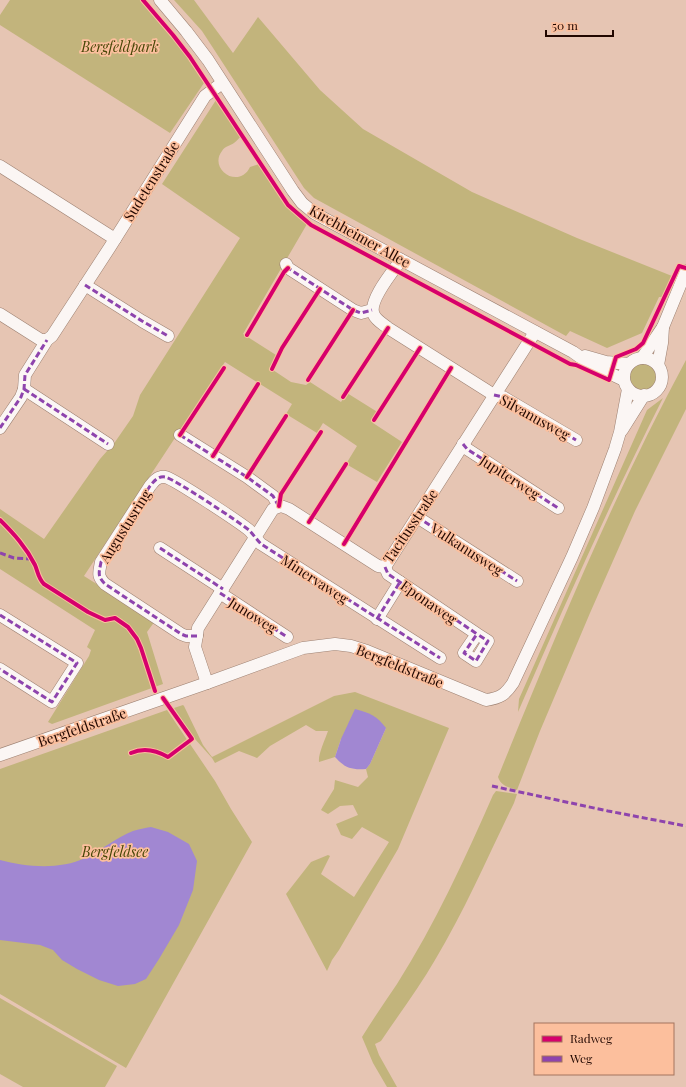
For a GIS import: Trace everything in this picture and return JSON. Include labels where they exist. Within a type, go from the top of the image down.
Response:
[{"type":"street","name":"Kirchheimer Allee","points":[[160,0],[186,31],[293,191],[302,203],[314,213],[573,352],[590,364],[626,384]]},
{"type":"street","name":"Sudetenstraße","points":[[0,428],[21,397],[24,389],[25,375],[47,340],[52,336],[115,239],[205,96],[222,83]]},
{"type":"street","points":[[0,166],[115,239]]},
{"type":"street","points":[[286,264],[288,268],[353,310],[361,313],[372,310],[374,301],[401,260]]},
{"type":"street","points":[[642,358],[663,327],[686,271]]},
{"type":"street","points":[[85,285],[168,336]]},
{"type":"street","name":"Silvanusweg","points":[[372,310],[374,317],[388,328],[494,395],[503,398],[576,440]]},
{"type":"street","points":[[0,314],[41,340],[47,340]]},
{"type":"street","points":[[658,365],[650,359],[642,358],[635,360],[629,364],[624,373],[626,384],[635,394],[644,395],[652,393],[660,384],[662,376],[658,365],[663,327]]},
{"type":"street","name":"Tacitusstraße","points":[[279,506],[289,509],[378,566],[385,567],[535,332]]},
{"type":"street","name":"Kirchheimer Allee","points":[[573,352],[606,362],[629,364]]},
{"type":"street","name":"Bergfeldstraße","points":[[0,755],[303,648],[335,644],[351,646],[367,651],[486,700],[496,699],[505,694],[513,683],[594,508],[620,432],[626,384]]},
{"type":"street","points":[[24,389],[108,444]]},
{"type":"street","name":"Bergfeldstraße","points":[[620,432],[644,395]]},
{"type":"street","points":[[180,435],[268,492],[273,496],[279,506],[273,509],[198,628],[195,648],[207,683]]},
{"type":"street","name":"Jupiterweg","points":[[463,444],[467,449],[558,508]]},
{"type":"street","name":"Augustusring","points":[[197,636],[186,636],[181,634],[105,584],[100,579],[99,574],[101,562],[150,486],[160,477],[167,477],[172,480],[250,531],[255,537]]},
{"type":"street","name":"Vulkanusweg","points":[[417,517],[517,581]]},
{"type":"street","name":"Minervaweg","points":[[255,537],[261,544],[440,658]]},
{"type":"street","name":"Junoweg","points":[[160,548],[287,637]]},
{"type":"street","name":"Eponaweg","points":[[385,567],[388,574],[477,634]]},
{"type":"street","points":[[377,619],[400,582]]},
{"type":"street","points":[[0,615],[77,663],[52,702],[0,669]]},
{"type":"green space","name":"Bergfeldpark","points":[[10,0],[140,0],[183,51],[204,83],[170,133],[0,25],[0,15]]},
{"type":"green space","points":[[174,0],[194,0],[233,53],[258,17],[320,90],[363,129],[472,192],[577,238],[672,276],[663,297],[659,297],[642,333],[607,348],[570,331],[566,336],[314,198],[304,188],[202,31]]},
{"type":"green space","points":[[216,100],[241,136],[235,142],[223,149],[219,158],[219,164],[222,170],[233,177],[239,177],[245,174],[250,167],[259,164],[287,207],[307,224],[243,334],[276,355],[270,368],[291,382],[306,385],[310,382],[341,402],[347,393],[379,413],[373,423],[402,442],[377,482],[346,464],[357,446],[323,423],[317,433],[286,414],[292,404],[225,362],[84,576],[155,621],[147,632],[163,684],[52,724],[48,722],[89,656],[91,650],[87,647],[95,630],[0,569],[0,509],[44,539],[100,459],[115,442],[133,416],[140,395],[240,238],[162,184]]},
{"type":"green space","points":[[686,360],[686,409],[635,511],[540,731],[517,790],[508,787],[499,780],[498,777],[541,671],[586,566],[634,462]]},
{"type":"green space","points":[[643,363],[653,367],[657,377],[653,387],[643,391],[633,387],[629,377],[633,367]]},
{"type":"green space","points":[[663,398],[588,554],[518,712],[519,699],[647,410]]},
{"type":"green space","points":[[355,692],[449,728],[398,849],[332,960],[327,971],[286,894],[311,862],[328,855],[330,856],[321,874],[354,897],[389,842],[362,827],[352,839],[341,835],[336,824],[358,815],[353,805],[340,806],[328,814],[321,810],[334,789],[335,780],[358,787],[368,777],[366,769],[370,764],[386,728],[341,739],[335,757],[319,762],[328,731],[316,731],[306,725],[270,746],[257,758],[239,751],[215,763],[195,739],[174,708],[184,706],[203,745],[212,757],[334,696]]},
{"type":"green space","name":"Bergfeldsee","points":[[167,710],[215,781],[252,842],[126,1068],[0,994],[0,769]]},
{"type":"green space","points":[[496,791],[517,794],[476,883],[446,941],[416,991],[381,1041],[375,1044],[379,1055],[397,1087],[387,1087],[373,1063],[362,1037],[397,984],[424,938],[449,891]]},
{"type":"green space","points":[[0,998],[117,1066],[105,1087],[23,1087],[0,1074]]},
{"type":"shaded area","points":[[355,709],[373,716],[386,728],[370,764],[366,769],[349,768],[335,757],[341,739]]},
{"type":"shaded area","name":"Bergfeldsee","points":[[151,827],[168,832],[189,844],[197,861],[193,890],[179,925],[146,979],[135,984],[118,986],[99,980],[77,969],[62,960],[53,950],[40,945],[0,940],[0,860],[32,866],[54,866],[75,862],[133,831]]},
{"type":"marked path","points":[[287,266],[353,310],[361,313],[372,310]]},
{"type":"marked path","points":[[85,285],[168,336]]},
{"type":"marked path","points":[[0,428],[21,397],[24,389],[25,375],[47,340]]},
{"type":"marked path","points":[[24,389],[108,444]]},
{"type":"marked path","points":[[494,395],[503,397],[576,440]]},
{"type":"marked path","points":[[180,435],[247,477],[273,496],[278,505]]},
{"type":"marked path","points":[[463,444],[467,449],[558,508]]},
{"type":"marked path","points":[[197,636],[186,636],[181,634],[105,584],[102,581],[99,572],[101,562],[150,486],[160,477],[170,479],[233,518],[249,530],[261,544],[440,658]]},
{"type":"marked path","points":[[417,517],[517,581]]},
{"type":"marked path","points":[[160,548],[223,589]]},
{"type":"marked path","points":[[0,553],[14,558],[31,559]]},
{"type":"marked path","points":[[385,567],[388,574],[477,634],[464,653],[476,661],[488,641],[477,634]]},
{"type":"marked path","points":[[377,619],[400,582]]},
{"type":"marked path","points":[[220,593],[287,637]]},
{"type":"marked path","points":[[0,615],[77,663],[52,702],[0,669]]},
{"type":"marked path","points":[[492,786],[686,826]]},
{"type":"cycle path","points":[[143,0],[190,57],[288,205],[311,225],[570,364],[576,365],[609,380],[616,357],[636,349],[643,343],[679,266],[686,268]]},
{"type":"cycle path","points":[[247,335],[284,272],[288,268]]},
{"type":"cycle path","points":[[272,369],[282,348],[320,289]]},
{"type":"cycle path","points":[[308,380],[353,310]]},
{"type":"cycle path","points":[[343,397],[388,328]]},
{"type":"cycle path","points":[[374,420],[420,348]]},
{"type":"cycle path","points":[[180,435],[224,368]]},
{"type":"cycle path","points":[[344,544],[451,368]]},
{"type":"cycle path","points":[[213,456],[258,384]]},
{"type":"cycle path","points":[[247,477],[286,416]]},
{"type":"cycle path","points":[[279,506],[281,494],[321,432]]},
{"type":"cycle path","points":[[309,522],[346,464]]},
{"type":"cycle path","points":[[0,520],[28,552],[39,577],[44,584],[88,612],[105,620],[115,618],[128,627],[137,639],[141,648],[155,691]]},
{"type":"cycle path","points":[[131,753],[141,750],[150,750],[168,757],[192,739],[163,698]]}]
